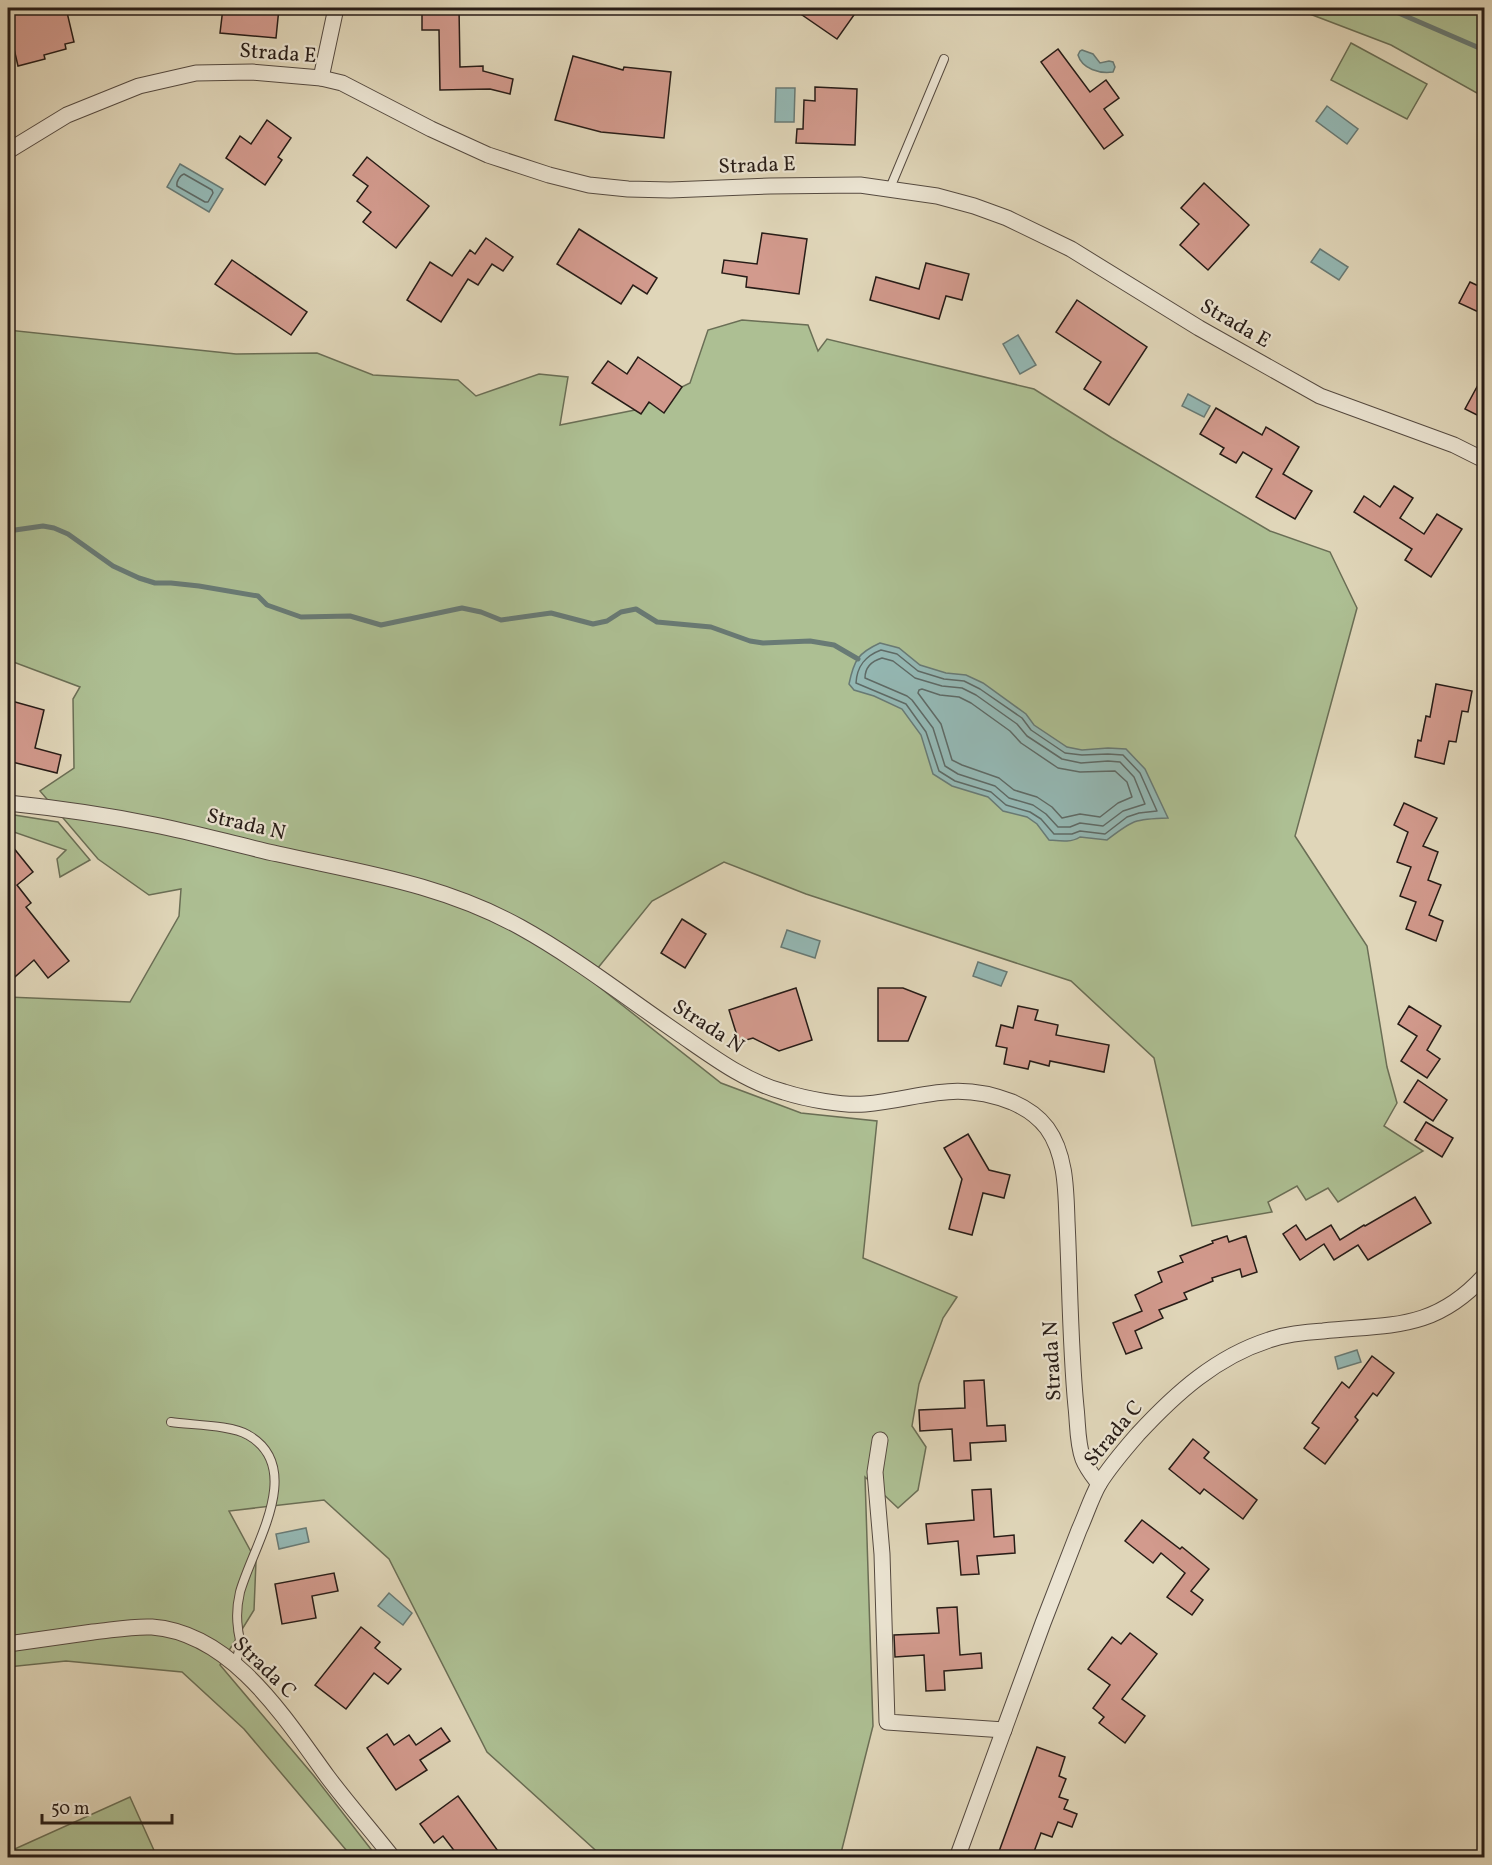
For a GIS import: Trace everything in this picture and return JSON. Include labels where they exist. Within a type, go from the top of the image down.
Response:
[{"type":"street","points":[[321,78],[336,8]]},
{"type":"street","name":"Strada E","points":[[8,151],[67,115],[139,86],[196,73],[252,72],[321,78],[342,84],[488,155],[540,173],[589,185],[648,190],[838,185],[890,188],[955,201],[1017,223],[1071,249],[1200,328],[1320,396],[1454,445],[1485,460]]},
{"type":"street","name":"Strada N","points":[[8,803],[70,810],[158,825],[277,854],[395,879],[458,898],[549,944],[716,1059],[750,1079],[784,1092],[817,1100],[863,1104],[940,1091],[966,1091],[1005,1099],[1032,1112],[1053,1137],[1062,1166],[1067,1204],[1072,1372],[1081,1450],[1087,1468],[1099,1484]]},
{"type":"street","name":"Strada C","points":[[957,1857],[1056,1588],[1099,1484],[1125,1449],[1176,1395],[1199,1376],[1234,1354],[1266,1340],[1294,1333],[1407,1323],[1425,1318],[1460,1300],[1485,1276]]},
{"type":"street","points":[[880,1440],[875,1472],[882,1554],[887,1722],[1004,1731]]},
{"type":"street","name":"Strada C","points":[[8,1644],[127,1628],[153,1627],[189,1636],[236,1666],[272,1700],[329,1778],[393,1857]]},
{"type":"lane","points":[[890,188],[944,59]]},
{"type":"lane","points":[[171,1422],[228,1429],[247,1434],[268,1450],[275,1471],[276,1488],[236,1609],[240,1641],[236,1666]]},
{"type":"green space","points":[[1294,8],[1484,8],[1484,97],[1391,45]]},
{"type":"green space","points":[[1351,43],[1427,84],[1407,119],[1331,80]]},
{"type":"green space","points":[[742,320],[808,325],[818,351],[827,339],[1034,389],[1270,531],[1330,552],[1357,608],[1295,836],[1367,946],[1387,1067],[1397,1103],[1384,1126],[1423,1151],[1338,1202],[1328,1188],[1306,1200],[1297,1186],[1268,1202],[1272,1212],[1192,1226],[1154,1058],[1071,981],[806,894],[724,862],[652,901],[589,979],[721,1083],[801,1113],[877,1121],[863,1258],[957,1297],[943,1318],[919,1384],[912,1426],[926,1447],[918,1490],[898,1508],[865,1477],[873,1726],[840,1857],[603,1857],[487,1752],[389,1559],[324,1500],[229,1511],[256,1561],[254,1610],[220,1665],[314,1776],[377,1857],[352,1857],[244,1729],[182,1672],[66,1661],[8,1667],[8,997],[130,1002],[179,916],[181,889],[149,895],[98,859],[40,791],[74,768],[73,699],[80,687],[8,660],[8,330],[236,354],[317,353],[373,375],[458,380],[476,396],[539,374],[568,377],[560,425],[635,410],[690,383],[708,330]]},
{"type":"green space","points":[[8,814],[58,822],[90,860],[60,877],[57,859],[66,850],[8,830]]},
{"type":"green space","points":[[130,1797],[157,1857],[8,1857],[8,1852]]},
{"type":"water","points":[[1082,50],[1093,54],[1100,63],[1113,62],[1115,67],[1113,72],[1097,71],[1087,67],[1078,55]]},
{"type":"water","points":[[776,88],[795,88],[794,122],[775,122]]},
{"type":"water","points":[[1327,106],[1358,129],[1347,144],[1316,121]]},
{"type":"water","points":[[180,164],[223,189],[209,212],[167,187]]},
{"type":"water","points":[[1320,249],[1348,267],[1339,280],[1311,262]]},
{"type":"water","points":[[1018,335],[1036,365],[1020,374],[1003,344]]},
{"type":"water","points":[[1188,394],[1210,406],[1204,417],[1182,406]]},
{"type":"water","points":[[880,643],[899,648],[920,665],[946,673],[966,675],[983,683],[1026,714],[1034,725],[1067,747],[1082,750],[1126,749],[1145,769],[1168,818],[1134,822],[1107,840],[1080,837],[1069,841],[1049,840],[1037,824],[1027,817],[1003,811],[988,797],[952,786],[933,774],[921,735],[902,709],[854,690],[849,684],[858,658]]},
{"type":"water","points":[[787,930],[820,941],[815,958],[781,947]]},
{"type":"water","points":[[978,962],[1007,972],[1001,986],[973,976]]},
{"type":"water","points":[[1357,1350],[1361,1362],[1338,1369],[1335,1357]]},
{"type":"water","points":[[306,1528],[309,1542],[279,1549],[276,1534]]},
{"type":"water","points":[[389,1593],[412,1613],[403,1625],[378,1606]]},
{"type":"building","points":[[8,8],[38,8],[40,13],[66,8],[74,42],[65,44],[66,49],[44,55],[45,59],[18,66],[8,23]]},
{"type":"building","points":[[223,8],[279,8],[276,38],[220,33]]},
{"type":"building","points":[[422,8],[459,8],[460,67],[483,66],[483,71],[513,79],[510,94],[490,89],[440,90],[439,30],[422,30]]},
{"type":"building","points":[[792,8],[844,8],[854,15],[837,39]]},
{"type":"building","points":[[1058,49],[1090,92],[1106,80],[1119,98],[1104,109],[1123,135],[1104,149],[1041,62]]},
{"type":"building","points":[[573,56],[623,70],[624,67],[671,72],[664,138],[601,132],[555,120]]},
{"type":"building","points":[[815,87],[857,89],[855,145],[796,143],[797,129],[803,129],[804,100],[815,101]]},
{"type":"building","points":[[267,120],[291,138],[278,157],[282,160],[265,185],[226,158],[240,136],[251,144]]},
{"type":"building","points":[[367,157],[429,206],[396,248],[363,222],[371,212],[357,201],[368,186],[353,175]]},
{"type":"building","points":[[1204,183],[1249,225],[1208,270],[1180,245],[1199,224],[1181,208]]},
{"type":"building","points":[[579,229],[657,278],[647,294],[633,285],[621,304],[557,264]]},
{"type":"building","points":[[762,233],[807,239],[799,294],[746,287],[747,277],[722,273],[724,260],[757,264]]},
{"type":"building","points":[[486,238],[513,257],[503,271],[492,264],[478,285],[468,279],[441,322],[407,300],[430,262],[452,276],[470,250],[475,254]]},
{"type":"building","points":[[232,260],[307,312],[291,335],[215,284]]},
{"type":"building","points":[[926,263],[969,274],[962,300],[946,296],[939,319],[870,300],[876,277],[919,289]]},
{"type":"building","points":[[1470,282],[1485,289],[1485,315],[1459,303]]},
{"type":"building","points":[[1077,300],[1147,347],[1109,405],[1084,389],[1101,362],[1056,332]]},
{"type":"building","points":[[638,357],[682,387],[664,413],[649,402],[641,414],[592,383],[608,361],[627,374]]},
{"type":"building","points":[[1485,372],[1485,419],[1465,409]]},
{"type":"building","points":[[1216,408],[1262,435],[1266,427],[1299,447],[1283,474],[1312,491],[1295,519],[1256,497],[1272,469],[1243,452],[1236,463],[1220,454],[1224,448],[1200,434]]},
{"type":"building","points":[[1394,486],[1413,498],[1400,518],[1424,534],[1437,514],[1462,529],[1431,577],[1405,560],[1412,549],[1354,512],[1364,496],[1380,507]]},
{"type":"building","points":[[1436,684],[1472,691],[1468,712],[1462,711],[1456,742],[1449,741],[1444,764],[1415,757],[1426,716],[1430,717]]},
{"type":"building","points":[[8,700],[44,710],[35,748],[61,755],[57,773],[8,761]]},
{"type":"building","points":[[1404,803],[1437,818],[1423,846],[1438,852],[1428,880],[1441,885],[1429,915],[1443,921],[1436,941],[1406,929],[1416,902],[1400,896],[1411,867],[1397,862],[1408,832],[1394,825]]},
{"type":"building","points":[[8,841],[33,872],[17,885],[31,903],[26,907],[69,961],[48,978],[34,960],[8,983],[8,950],[14,945],[8,937]]},
{"type":"building","points":[[682,919],[706,934],[685,968],[661,953]]},
{"type":"building","points":[[796,988],[812,1040],[779,1051],[753,1038],[739,1042],[729,1010]]},
{"type":"building","points":[[878,988],[903,988],[926,997],[908,1041],[878,1041]]},
{"type":"building","points":[[1018,1006],[1038,1010],[1035,1020],[1058,1025],[1056,1035],[1109,1045],[1104,1072],[1050,1061],[1049,1066],[1030,1061],[1028,1069],[1004,1064],[1007,1048],[996,1046],[1001,1025],[1013,1028]]},
{"type":"building","points":[[1409,1006],[1441,1026],[1427,1050],[1440,1059],[1427,1078],[1401,1061],[1417,1036],[1398,1024]]},
{"type":"building","points":[[1418,1080],[1447,1100],[1433,1121],[1404,1102]]},
{"type":"building","points":[[1426,1122],[1453,1138],[1442,1157],[1415,1140]]},
{"type":"building","points":[[968,1134],[989,1170],[1010,1175],[1004,1198],[983,1193],[972,1235],[949,1229],[962,1179],[944,1148]]},
{"type":"building","points":[[1415,1197],[1431,1223],[1368,1260],[1358,1245],[1334,1260],[1324,1244],[1300,1260],[1283,1234],[1296,1225],[1306,1240],[1331,1225],[1340,1240]]},
{"type":"building","points":[[1227,1236],[1229,1242],[1246,1236],[1257,1272],[1242,1277],[1240,1269],[1212,1278],[1213,1281],[1184,1293],[1187,1299],[1159,1310],[1163,1318],[1135,1331],[1142,1348],[1126,1354],[1113,1323],[1142,1311],[1135,1295],[1162,1282],[1158,1272],[1183,1262],[1180,1256]]},
{"type":"building","points":[[1372,1356],[1394,1373],[1377,1396],[1373,1393],[1355,1417],[1358,1420],[1325,1464],[1304,1448],[1319,1428],[1312,1423],[1342,1382],[1349,1388]]},
{"type":"building","points":[[984,1380],[987,1426],[1005,1425],[1006,1441],[970,1443],[971,1460],[954,1461],[952,1429],[920,1431],[919,1410],[965,1408],[964,1381]]},
{"type":"building","points":[[1193,1439],[1209,1452],[1204,1458],[1257,1500],[1243,1519],[1204,1489],[1200,1494],[1169,1469]]},
{"type":"building","points":[[991,1489],[994,1537],[1014,1535],[1015,1553],[977,1556],[979,1574],[961,1575],[958,1541],[928,1544],[926,1524],[974,1520],[972,1490]]},
{"type":"building","points":[[1142,1520],[1180,1549],[1182,1547],[1209,1569],[1191,1591],[1203,1600],[1192,1615],[1167,1597],[1185,1573],[1161,1553],[1153,1563],[1125,1541]]},
{"type":"building","points":[[334,1573],[338,1591],[312,1596],[316,1618],[282,1624],[275,1584]]},
{"type":"building","points":[[957,1607],[960,1655],[981,1653],[982,1668],[944,1671],[945,1690],[926,1691],[924,1655],[895,1657],[894,1635],[939,1633],[937,1608]]},
{"type":"building","points":[[361,1627],[380,1642],[375,1648],[401,1669],[388,1684],[374,1673],[346,1709],[315,1685]]},
{"type":"building","points":[[1130,1633],[1157,1654],[1122,1699],[1145,1716],[1125,1743],[1099,1723],[1104,1717],[1093,1708],[1110,1685],[1088,1669],[1112,1637],[1121,1644]]},
{"type":"building","points":[[441,1728],[450,1741],[420,1760],[427,1770],[396,1790],[367,1748],[387,1734],[394,1745],[409,1735],[416,1745]]},
{"type":"building","points":[[1037,1747],[1065,1757],[1059,1776],[1066,1779],[1059,1797],[1068,1800],[1064,1809],[1077,1814],[1072,1827],[1058,1822],[1052,1837],[1041,1833],[1032,1857],[997,1857]]},
{"type":"building","points":[[458,1796],[498,1851],[489,1857],[459,1857],[443,1836],[434,1843],[420,1824]]},
{"type":"waterway","points":[[1387,8],[1484,50]]},
{"type":"waterway","points":[[8,531],[43,526],[54,528],[68,534],[113,566],[139,578],[155,583],[199,586],[258,596],[267,605],[301,617],[350,616],[381,625],[462,608],[501,620],[551,613],[593,624],[607,621],[621,612],[636,609],[657,622],[711,627],[750,641],[763,643],[810,641],[834,645],[858,659]]}]
